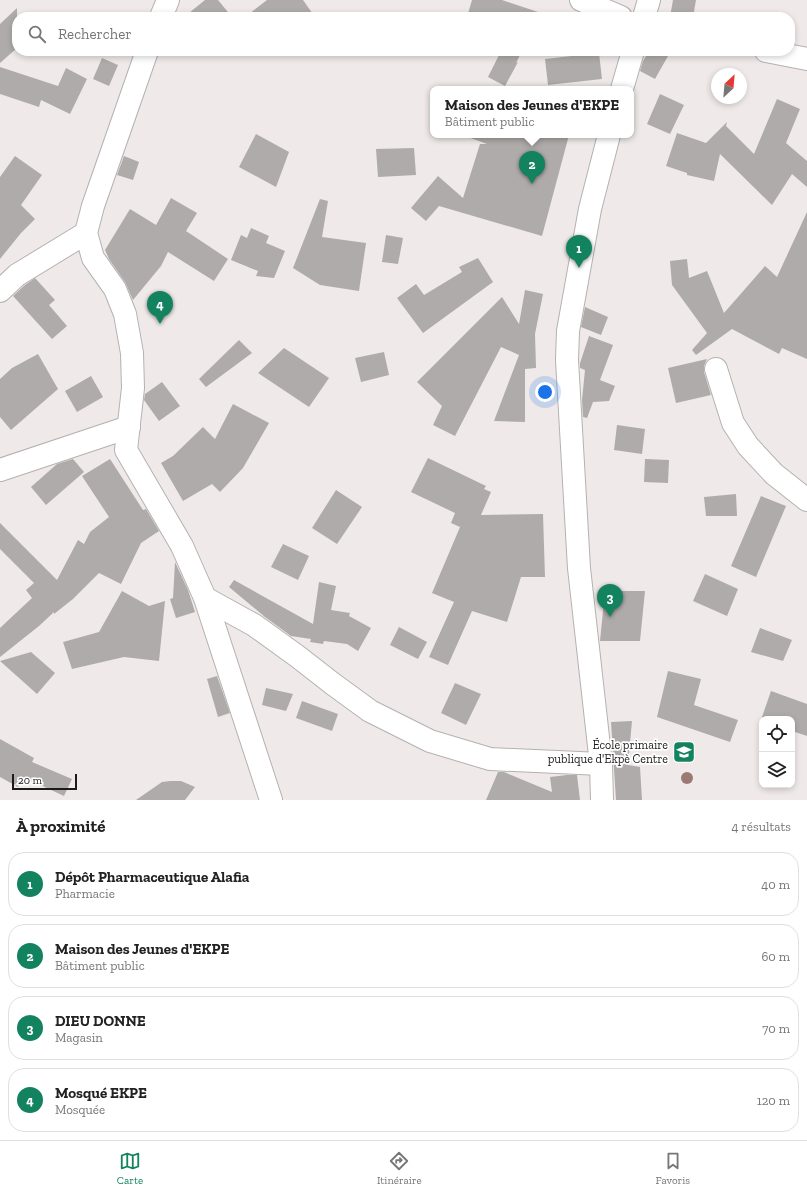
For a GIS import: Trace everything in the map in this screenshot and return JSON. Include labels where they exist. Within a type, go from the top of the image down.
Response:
[{"type":"street","points":[[163,12],[168,0]]},
{"type":"street","points":[[581,0],[609,12]]},
{"type":"street","points":[[645,12],[649,0]]},
{"type":"street","points":[[145,56],[93,206],[86,233],[93,258],[115,289],[125,314],[132,354],[133,388],[126,450],[182,546],[205,598],[271,800]]},
{"type":"street","points":[[623,86],[632,56]]},
{"type":"street","points":[[792,56],[807,59]]},
{"type":"street","points":[[602,800],[600,764],[579,568],[568,338],[569,323],[590,209],[608,138]]},
{"type":"street","points":[[0,291],[17,275],[86,233]]},
{"type":"street","points":[[716,368],[733,423],[748,446],[774,474],[807,500]]},
{"type":"street","points":[[0,470],[129,427]]},
{"type":"street","points":[[205,598],[254,625],[370,711],[430,741],[490,759],[600,764]]},
{"type":"building","points":[[205,0],[218,0],[228,12],[190,12]]},
{"type":"building","points":[[267,0],[303,0],[311,12],[251,12]]},
{"type":"building","points":[[472,0],[502,0],[538,12],[468,12]]},
{"type":"building","points":[[673,0],[696,0],[694,12],[671,12]]},
{"type":"building","points":[[12,13],[12,52],[0,63],[0,24]]},
{"type":"building","points":[[498,56],[520,56],[516,63],[518,62],[505,86],[488,77]]},
{"type":"building","points":[[572,56],[599,56],[602,79],[548,85],[545,59]]},
{"type":"building","points":[[646,56],[668,56],[655,79],[640,71]]},
{"type":"building","points":[[102,58],[118,65],[109,86],[93,79]]},
{"type":"building","points":[[0,67],[58,86],[66,68],[87,79],[70,114],[41,100],[39,107],[0,94]]},
{"type":"building","points":[[660,94],[684,105],[670,134],[647,124]]},
{"type":"building","points":[[777,99],[800,109],[786,143],[807,161],[807,187],[792,174],[772,205],[720,154],[714,181],[687,175],[687,173],[666,166],[677,133],[706,143],[727,122],[726,126],[754,154]]},
{"type":"building","points":[[256,134],[289,152],[276,187],[239,167]]},
{"type":"building","points":[[471,138],[568,138],[542,236],[439,206],[426,221],[411,208],[438,176],[463,198],[480,144],[487,144]]},
{"type":"building","points":[[414,148],[416,175],[378,177],[376,149]]},
{"type":"building","points":[[15,156],[42,175],[21,205],[35,219],[21,233],[0,259],[0,177]]},
{"type":"building","points":[[124,156],[139,162],[133,180],[117,175]]},
{"type":"building","points":[[171,198],[197,213],[186,231],[228,259],[214,281],[168,252],[161,266],[133,300],[125,282],[109,259],[105,250],[130,209],[156,225]]},
{"type":"building","points":[[320,199],[328,201],[322,237],[366,243],[359,291],[320,285],[293,268]]},
{"type":"building","points":[[807,212],[807,359],[782,348],[779,354],[732,329],[696,355],[692,350],[707,333],[672,285],[670,261],[687,259],[689,278],[707,271],[724,313],[765,266],[777,277]]},
{"type":"building","points":[[251,228],[269,236],[266,243],[285,251],[274,278],[256,276],[258,271],[231,260],[241,235],[247,238]]},
{"type":"building","points":[[386,235],[403,238],[398,264],[382,262]]},
{"type":"building","points":[[478,258],[493,282],[423,333],[397,298],[416,284],[424,295],[462,272],[459,267]]},
{"type":"building","points":[[35,278],[55,300],[49,305],[67,326],[52,339],[13,296]]},
{"type":"building","points":[[525,290],[543,294],[535,334],[536,368],[525,369],[525,422],[494,421],[519,355],[501,347],[455,436],[433,425],[442,406],[417,382],[502,297],[519,324]]},
{"type":"building","points":[[585,307],[608,317],[601,335],[581,327]]},
{"type":"building","points":[[589,336],[613,345],[600,380],[615,386],[609,401],[593,402],[587,418],[583,417],[582,400],[585,370],[580,368],[580,363]]},
{"type":"building","points":[[239,340],[252,353],[206,387],[199,379]]},
{"type":"building","points":[[284,348],[329,378],[309,407],[258,373]]},
{"type":"building","points":[[384,352],[389,375],[361,382],[355,358]]},
{"type":"building","points":[[38,354],[58,389],[11,430],[0,417],[0,379],[12,368]]},
{"type":"building","points":[[707,359],[704,366],[704,372],[711,395],[676,403],[668,368]]},
{"type":"building","points":[[91,376],[103,397],[77,412],[65,391]]},
{"type":"building","points":[[162,382],[180,406],[159,421],[144,400],[145,394]]},
{"type":"building","points":[[233,404],[269,423],[243,468],[220,492],[212,484],[183,501],[161,463],[173,456],[203,427],[215,439]]},
{"type":"building","points":[[617,425],[645,429],[642,454],[614,450]]},
{"type":"building","points":[[428,458],[486,486],[484,489],[491,492],[481,515],[543,514],[545,577],[521,577],[507,622],[472,611],[448,665],[429,657],[454,602],[432,593],[460,527],[451,523],[455,513],[411,492]]},
{"type":"building","points":[[73,459],[84,472],[46,505],[31,487],[57,464]]},
{"type":"building","points":[[110,459],[143,510],[146,509],[159,531],[141,543],[121,584],[99,573],[73,599],[54,614],[54,612],[0,657],[0,628],[32,598],[26,590],[34,583],[0,549],[0,523],[57,580],[78,540],[84,544],[90,532],[109,517],[82,476]]},
{"type":"building","points":[[645,459],[669,460],[668,483],[644,482]]},
{"type":"building","points":[[336,490],[362,507],[337,544],[312,528]]},
{"type":"building","points":[[736,494],[737,516],[706,516],[704,497]]},
{"type":"building","points":[[761,496],[786,506],[756,577],[731,566]]},
{"type":"building","points":[[283,544],[309,556],[298,580],[271,567]]},
{"type":"building","points":[[175,562],[188,590],[195,612],[176,618],[170,599],[173,598]]},
{"type":"building","points":[[705,574],[738,589],[727,616],[693,601]]},
{"type":"building","points":[[234,580],[313,624],[319,582],[336,586],[331,610],[350,613],[349,616],[371,628],[358,651],[347,644],[324,641],[323,644],[310,642],[311,639],[291,636],[265,617],[229,587]]},
{"type":"building","points":[[122,591],[149,606],[165,601],[159,661],[124,657],[72,669],[63,642],[99,632]]},
{"type":"building","points":[[605,591],[645,591],[640,641],[600,641]]},
{"type":"building","points":[[399,627],[427,642],[418,659],[390,645]]},
{"type":"building","points":[[760,628],[792,640],[783,661],[751,652]]},
{"type":"building","points":[[31,652],[55,673],[37,694],[0,661]]},
{"type":"building","points":[[668,671],[701,679],[694,705],[738,720],[730,742],[657,717]]},
{"type":"building","points":[[217,676],[230,713],[218,717],[207,679]]},
{"type":"building","points":[[455,683],[481,694],[466,725],[441,713]]},
{"type":"building","points":[[266,688],[293,694],[286,711],[262,705]]},
{"type":"building","points":[[771,691],[807,704],[807,736],[795,732],[795,716],[762,716]]},
{"type":"building","points":[[302,701],[338,714],[332,731],[296,718]]},
{"type":"building","points":[[632,721],[628,765],[640,767],[642,800],[616,800],[611,722]]},
{"type":"building","points":[[0,739],[34,758],[32,762],[72,779],[64,796],[23,777],[18,787],[0,777]]},
{"type":"building","points":[[498,772],[504,772],[552,792],[550,777],[577,775],[580,800],[486,800]]},
{"type":"building","points":[[181,781],[195,787],[185,800],[136,800],[162,782]]},
{"type":"place","name":"Maison des Jeunes d'EKPE","points":[[532,184]]},
{"type":"place","name":"Dépôt Pharmaceutique Alafia","points":[[579,268]]},
{"type":"place","name":"Mosqué EKPE","points":[[160,324]]},
{"type":"place","name":"DIEU DONNE","points":[[610,617]]},
{"type":"place","name":"École primaire publique d'Ekpè Centre","points":[[684,752]]}]
